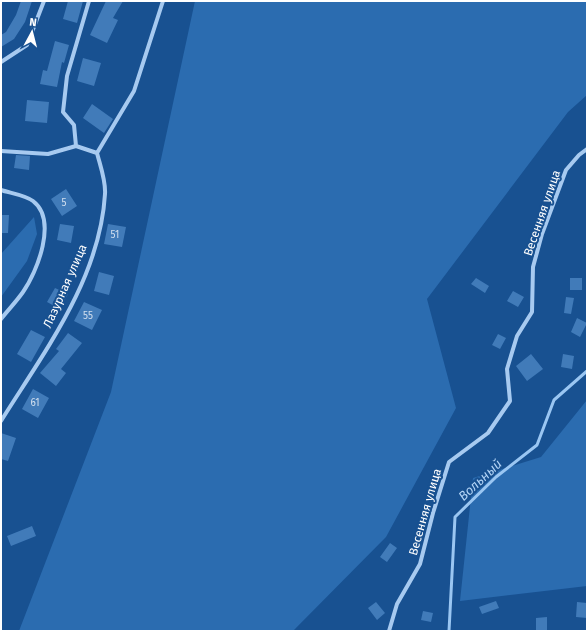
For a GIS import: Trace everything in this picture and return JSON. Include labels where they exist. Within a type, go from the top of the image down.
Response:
[{"type":"street","points":[[1,62],[27,45],[44,1]]},
{"type":"street","points":[[76,146],[74,125],[63,112],[67,76],[89,1]]},
{"type":"street","points":[[1,151],[48,154],[76,146],[97,152],[134,92],[163,1]]},
{"type":"street","name":"Весенняя улица","points":[[389,631],[397,604],[420,564],[433,513],[449,462],[488,432],[510,401],[507,369],[517,336],[532,312],[533,267],[542,234],[566,170],[579,155],[587,149]]},
{"type":"street","name":"Лазурная улица","points":[[1,421],[63,322],[90,262],[100,227],[105,193],[97,152]]},
{"type":"street","points":[[1,190],[33,201],[43,212],[46,231],[38,260],[23,291],[1,319]]},
{"type":"shaded area","points":[[195,1],[587,1],[587,95],[568,112],[427,299],[456,408],[386,537],[293,631],[19,631],[111,392]]},
{"type":"shaded area","points":[[34,217],[37,234],[27,261],[1,297],[1,254]]},
{"type":"shaded area","points":[[587,400],[587,586],[460,601],[473,478],[541,457]]},
{"type":"building","points":[[21,1],[32,1],[25,22],[14,39],[1,47],[1,35],[6,32],[16,15]]},
{"type":"building","points":[[68,1],[83,1],[77,23],[63,19]]},
{"type":"building","points":[[106,1],[123,1],[113,18],[118,20],[107,43],[90,35]]},
{"type":"building","points":[[55,41],[69,45],[64,63],[62,62],[57,87],[40,84],[43,70],[47,71]]},
{"type":"building","points":[[83,58],[101,63],[94,86],[77,81]]},
{"type":"building","points":[[27,100],[49,102],[47,123],[25,121]]},
{"type":"building","points":[[92,104],[113,119],[104,133],[83,118]]},
{"type":"building","points":[[16,155],[30,156],[29,170],[14,168]]},
{"type":"building","points":[[66,189],[77,206],[62,216],[51,199]]},
{"type":"building","points":[[1,215],[9,215],[8,233],[1,233]]},
{"type":"building","points":[[60,224],[74,226],[71,243],[57,240]]},
{"type":"building","points":[[108,224],[126,227],[122,247],[104,244]]},
{"type":"building","points":[[99,272],[114,276],[109,295],[94,291]]},
{"type":"building","points":[[476,278],[489,286],[485,293],[471,284]]},
{"type":"building","points":[[570,278],[582,278],[582,290],[570,290]]},
{"type":"building","points":[[55,288],[68,294],[60,309],[47,302]]},
{"type":"building","points":[[513,291],[524,297],[518,307],[507,301]]},
{"type":"building","points":[[566,297],[574,298],[571,314],[564,313]]},
{"type":"building","points":[[84,302],[102,310],[92,330],[74,321]]},
{"type":"building","points":[[577,318],[587,323],[580,337],[571,332]]},
{"type":"building","points":[[31,330],[45,337],[31,362],[17,354]]},
{"type":"building","points":[[68,333],[82,343],[61,369],[66,373],[56,386],[40,373],[59,351],[56,349]]},
{"type":"building","points":[[498,334],[506,338],[500,349],[492,345]]},
{"type":"building","points":[[531,354],[543,369],[527,381],[516,366]]},
{"type":"building","points":[[563,354],[574,356],[572,369],[561,367]]},
{"type":"building","points":[[33,389],[49,398],[38,418],[22,409]]},
{"type":"building","points":[[1,433],[16,438],[8,461],[1,459]]},
{"type":"building","points":[[32,526],[36,536],[11,546],[7,536]]},
{"type":"building","points":[[390,543],[397,548],[387,562],[380,557]]},
{"type":"building","points":[[496,601],[499,608],[482,614],[479,607]]},
{"type":"building","points":[[376,602],[385,613],[377,620],[368,608]]},
{"type":"building","points":[[577,602],[587,603],[587,618],[576,617]]},
{"type":"building","points":[[423,611],[433,613],[431,622],[421,620]]},
{"type":"building","points":[[547,617],[547,631],[536,631],[536,618]]},
{"type":"waterway","name":"Вольный","points":[[449,631],[455,517],[496,477],[537,445],[554,400],[587,371]]}]
